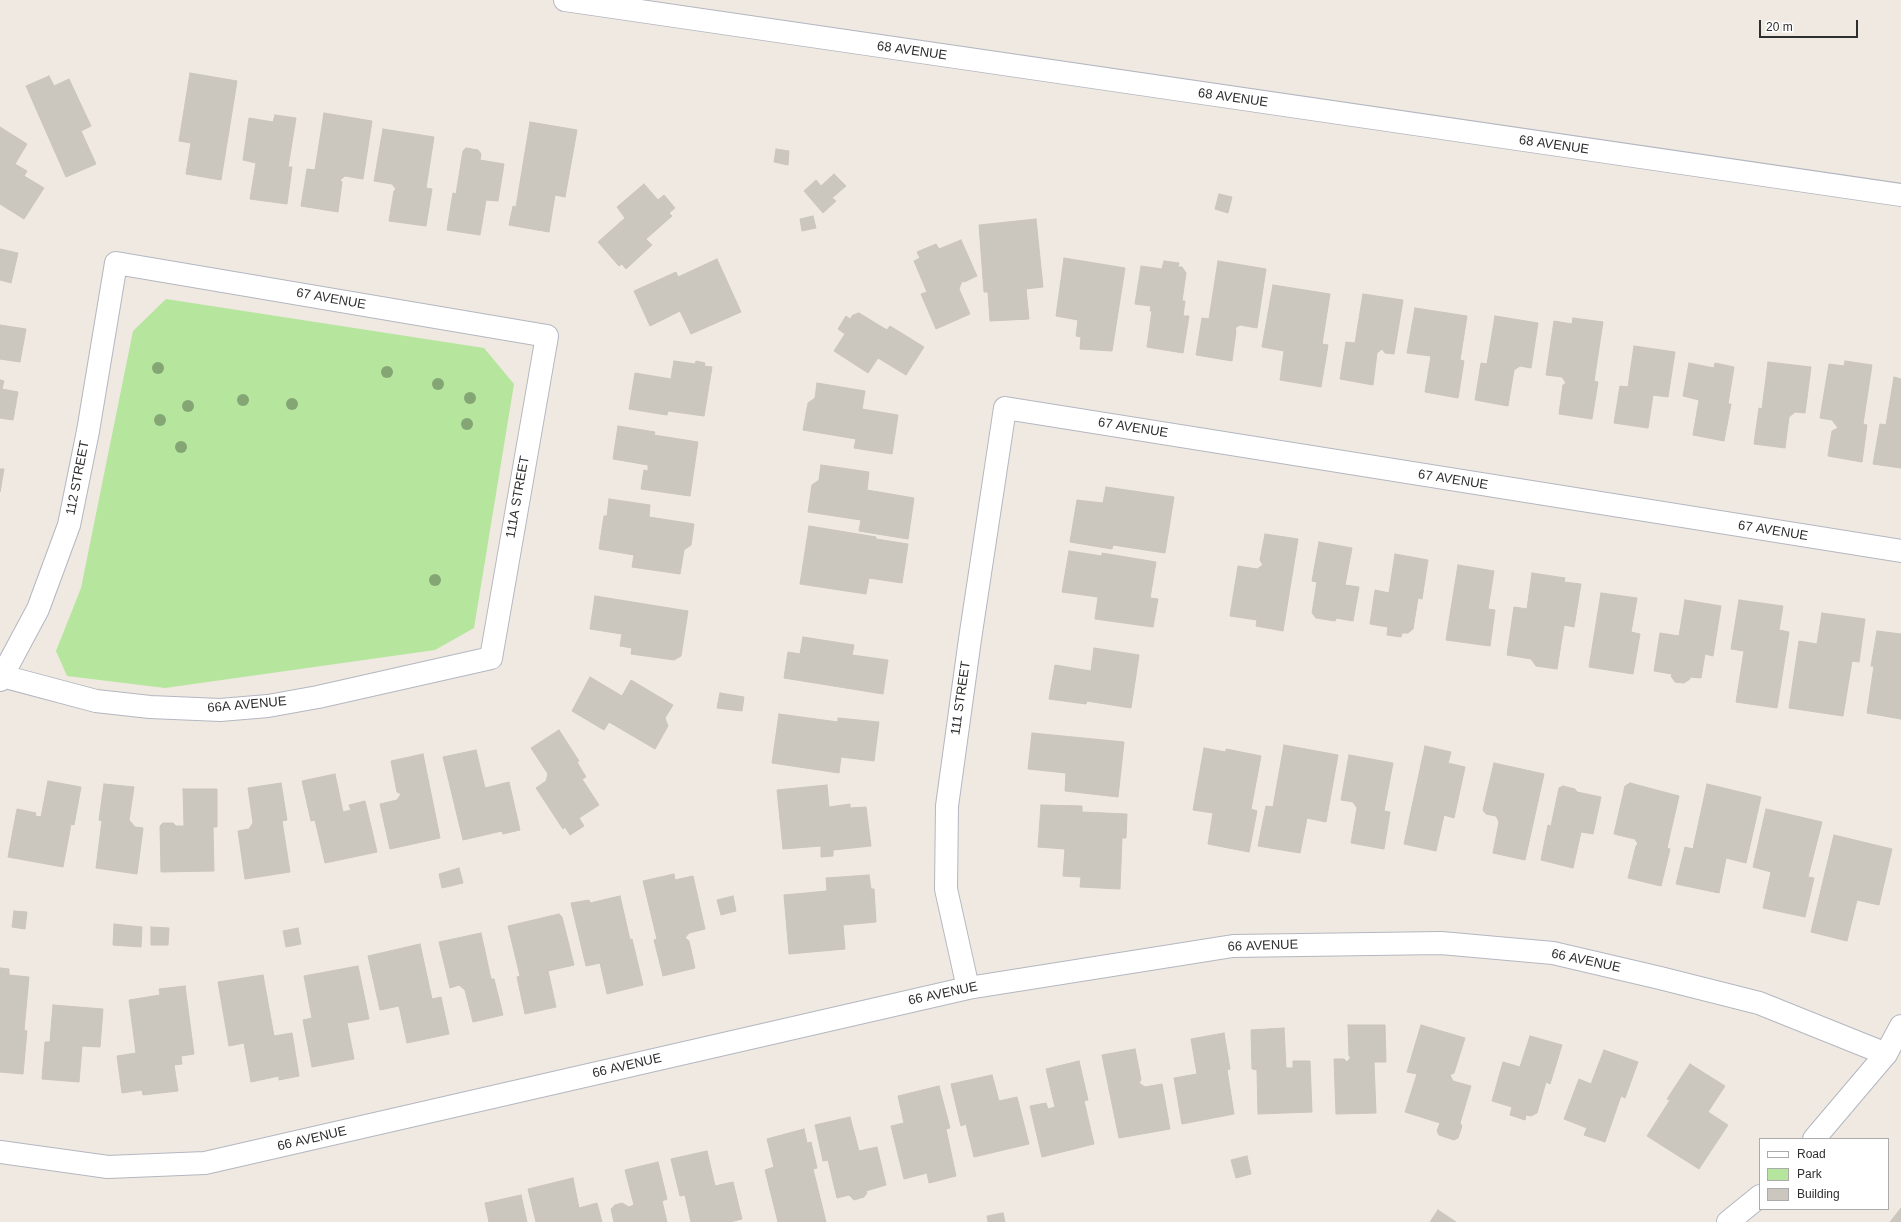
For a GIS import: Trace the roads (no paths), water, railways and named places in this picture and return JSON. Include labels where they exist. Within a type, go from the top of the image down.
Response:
[{"type":"street","name":"68 AVENUE","points":[[565,0],[1901,195]]},
{"type":"street","name":"67 AVENUE","points":[[116,263],[547,336]]},
{"type":"street","name":"112 STREET","points":[[1,678],[38,609],[69,525],[88,431],[116,263]]},
{"type":"street","name":"111A STREET","points":[[491,658],[547,336]]},
{"type":"street","name":"67 AVENUE","points":[[1005,408],[1901,552]]},
{"type":"street","name":"111 STREET","points":[[968,988],[946,889],[947,806],[968,647],[1005,408]]},
{"type":"street","name":"66A AVENUE","points":[[1,678],[96,701],[150,707],[220,710],[268,706],[318,697],[491,658]]},
{"type":"street","name":"66 AVENUE","points":[[0,1152],[108,1167],[205,1163],[968,988],[1233,946],[1441,944],[1552,953],[1760,1003],[1886,1054]]},
{"type":"street","points":[[1815,1138],[1886,1054],[1901,1026]]},
{"type":"street","points":[[1728,1222],[1759,1197]]}]
